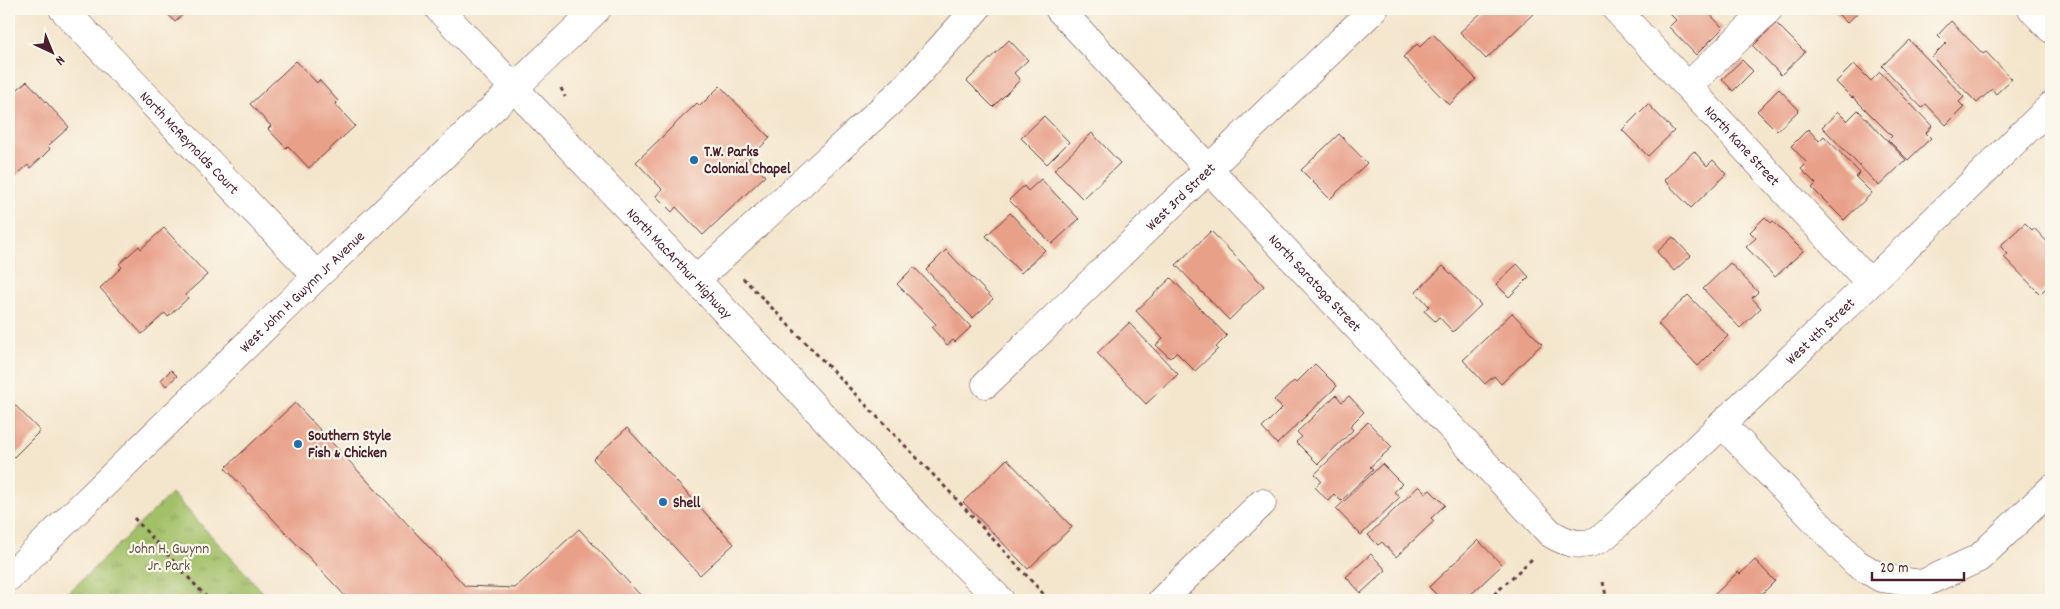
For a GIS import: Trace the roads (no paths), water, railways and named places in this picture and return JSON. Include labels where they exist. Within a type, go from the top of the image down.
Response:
[{"type":"street","name":"North McReynolds Court","points":[[63,9],[317,276]]},
{"type":"street","name":"North MacArthur Highway","points":[[440,9],[918,518],[1000,600]]},
{"type":"street","name":"West John H Gwynn Jr Avenue","points":[[9,577],[317,276],[597,9]]},
{"type":"street","points":[[696,280],[905,88],[976,9]]},
{"type":"street","name":"North Saratoga Street","points":[[1059,9],[1550,533],[1567,542],[1581,545]]},
{"type":"street","name":"West 3rd Street","points":[[986,384],[1374,9]]},
{"type":"street","name":"North Kane Street","points":[[1616,9],[1870,283]]},
{"type":"street","points":[[1688,86],[1769,9]]},
{"type":"street","points":[[2032,9],[2051,29]]},
{"type":"street","name":"West 4th Street","points":[[1581,545],[1601,539],[1870,283],[2051,106]]},
{"type":"street","points":[[1722,424],[1856,563],[1881,578],[1922,584],[1980,558],[2051,488]]},
{"type":"street","points":[[1162,600],[1262,503]]},
{"type":"street","name":"North MacArthur Highway","points":[[918,518],[938,549],[978,600]]},
{"type":"place","name":"T.W. Parks Colonial Chapel","points":[[694,160]]},
{"type":"place","name":"Southern Style Fish & Chicken","points":[[298,444]]},
{"type":"place","name":"Shell","points":[[663,502]]},
{"type":"park label","name":"John H. Gwynn Jr. Park","points":[[169,556]]}]
